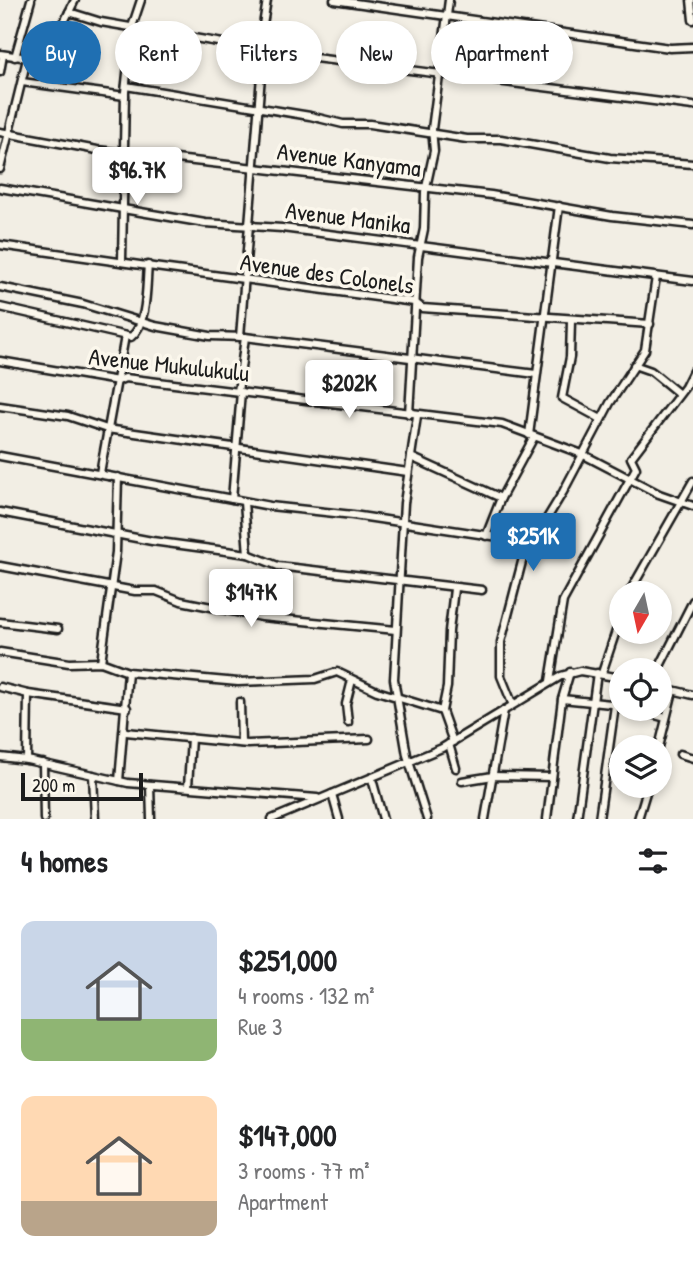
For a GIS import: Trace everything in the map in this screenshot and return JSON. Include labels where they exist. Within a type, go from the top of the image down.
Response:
[{"type":"street","points":[[15,57],[31,0]]},
{"type":"street","points":[[64,21],[75,0]]},
{"type":"street","points":[[134,21],[141,0]]},
{"type":"street","points":[[264,21],[267,0]]},
{"type":"street","points":[[334,0],[670,48],[693,47]]},
{"type":"street","points":[[445,21],[449,0]]},
{"type":"street","points":[[690,0],[693,20]]},
{"type":"street","points":[[69,12],[115,23]]},
{"type":"street","points":[[0,72],[2,54],[21,58]]},
{"type":"street","points":[[322,58],[431,73]]},
{"type":"street","points":[[0,169],[21,84]]},
{"type":"street","points":[[37,84],[125,96]]},
{"type":"street","points":[[232,499],[243,337],[244,279],[259,84]]},
{"type":"street","points":[[409,414],[420,246],[426,189],[434,151],[438,84]]},
{"type":"street","points":[[518,84],[693,106]]},
{"type":"street","points":[[122,261],[125,86],[343,124],[370,124],[467,139],[501,139],[610,158],[693,163]]},
{"type":"street","name":"Avenue Kanyama","points":[[0,132],[124,153],[253,166],[693,225]]},
{"type":"street","name":"Avenue Manika","points":[[0,188],[205,223],[420,246],[693,281]]},
{"type":"street","points":[[486,536],[531,436],[536,374],[559,206]]},
{"type":"street","name":"Avenue des Colonels","points":[[0,245],[122,261],[208,277],[244,279],[416,304],[422,308],[571,321],[650,324]]},
{"type":"street","points":[[0,307],[135,335],[140,320],[148,265]]},
{"type":"street","points":[[512,704],[501,677],[501,642],[521,564],[531,542],[560,497],[600,419],[646,347],[656,277]]},
{"type":"street","points":[[0,287],[83,304],[209,336],[243,337],[536,374]]},
{"type":"street","points":[[571,321],[570,357],[562,398],[600,419]]},
{"type":"street","points":[[100,473],[125,335]]},
{"type":"street","name":"Avenue Mukulukulu","points":[[0,361],[118,381],[125,379],[417,416],[491,422],[582,454],[659,494],[693,506]]},
{"type":"street","points":[[634,365],[651,371],[678,393]]},
{"type":"street","points":[[550,681],[563,601],[637,466],[631,458],[693,371]]},
{"type":"street","points":[[0,406],[68,416],[107,429],[408,472]]},
{"type":"street","points":[[417,416],[408,472],[394,679],[409,763],[427,819]]},
{"type":"street","points":[[0,456],[244,502],[531,542]]},
{"type":"street","points":[[411,457],[501,498]]},
{"type":"street","points":[[101,662],[117,533],[118,477]]},
{"type":"street","points":[[636,581],[693,481]]},
{"type":"street","points":[[244,502],[248,554]]},
{"type":"street","points":[[0,512],[248,554],[270,565],[334,571],[454,589],[482,590]]},
{"type":"street","points":[[0,566],[111,587],[156,591],[177,600],[262,617],[396,630]]},
{"type":"street","points":[[454,589],[447,687],[442,711],[456,768]]},
{"type":"street","points":[[664,658],[693,601]]},
{"type":"street","points":[[0,622],[58,629]]},
{"type":"street","points":[[577,819],[592,702],[610,644]]},
{"type":"street","points":[[0,652],[69,663],[101,662],[128,672],[256,682],[315,679],[334,672],[398,698],[442,711]]},
{"type":"street","points":[[119,781],[126,732],[128,672]]},
{"type":"street","points":[[547,819],[562,699],[570,672]]},
{"type":"street","points":[[274,819],[451,743],[550,681],[570,672],[609,675]]},
{"type":"street","points":[[348,722],[346,704],[352,680]]},
{"type":"street","points":[[0,688],[127,708]]},
{"type":"street","points":[[672,695],[673,691],[693,695]]},
{"type":"street","points":[[27,760],[28,694]]},
{"type":"street","points":[[562,699],[609,703]]},
{"type":"street","points":[[240,702],[240,743]]},
{"type":"street","points":[[485,819],[504,710]]},
{"type":"street","points":[[599,819],[615,721]]},
{"type":"street","points":[[126,732],[240,743],[369,739]]},
{"type":"street","points":[[188,786],[191,738]]},
{"type":"street","points":[[680,754],[693,758]]},
{"type":"street","points":[[0,757],[44,763],[119,781],[150,785],[323,797]]},
{"type":"street","points":[[44,763],[44,819]]},
{"type":"street","points":[[93,775],[95,819]]},
{"type":"street","points":[[461,781],[493,776],[552,778]]},
{"type":"street","points":[[372,779],[383,819]]},
{"type":"street","points":[[150,785],[151,819]]},
{"type":"street","points":[[332,794],[339,819]]},
{"type":"street","points":[[638,819],[644,798]]}]
